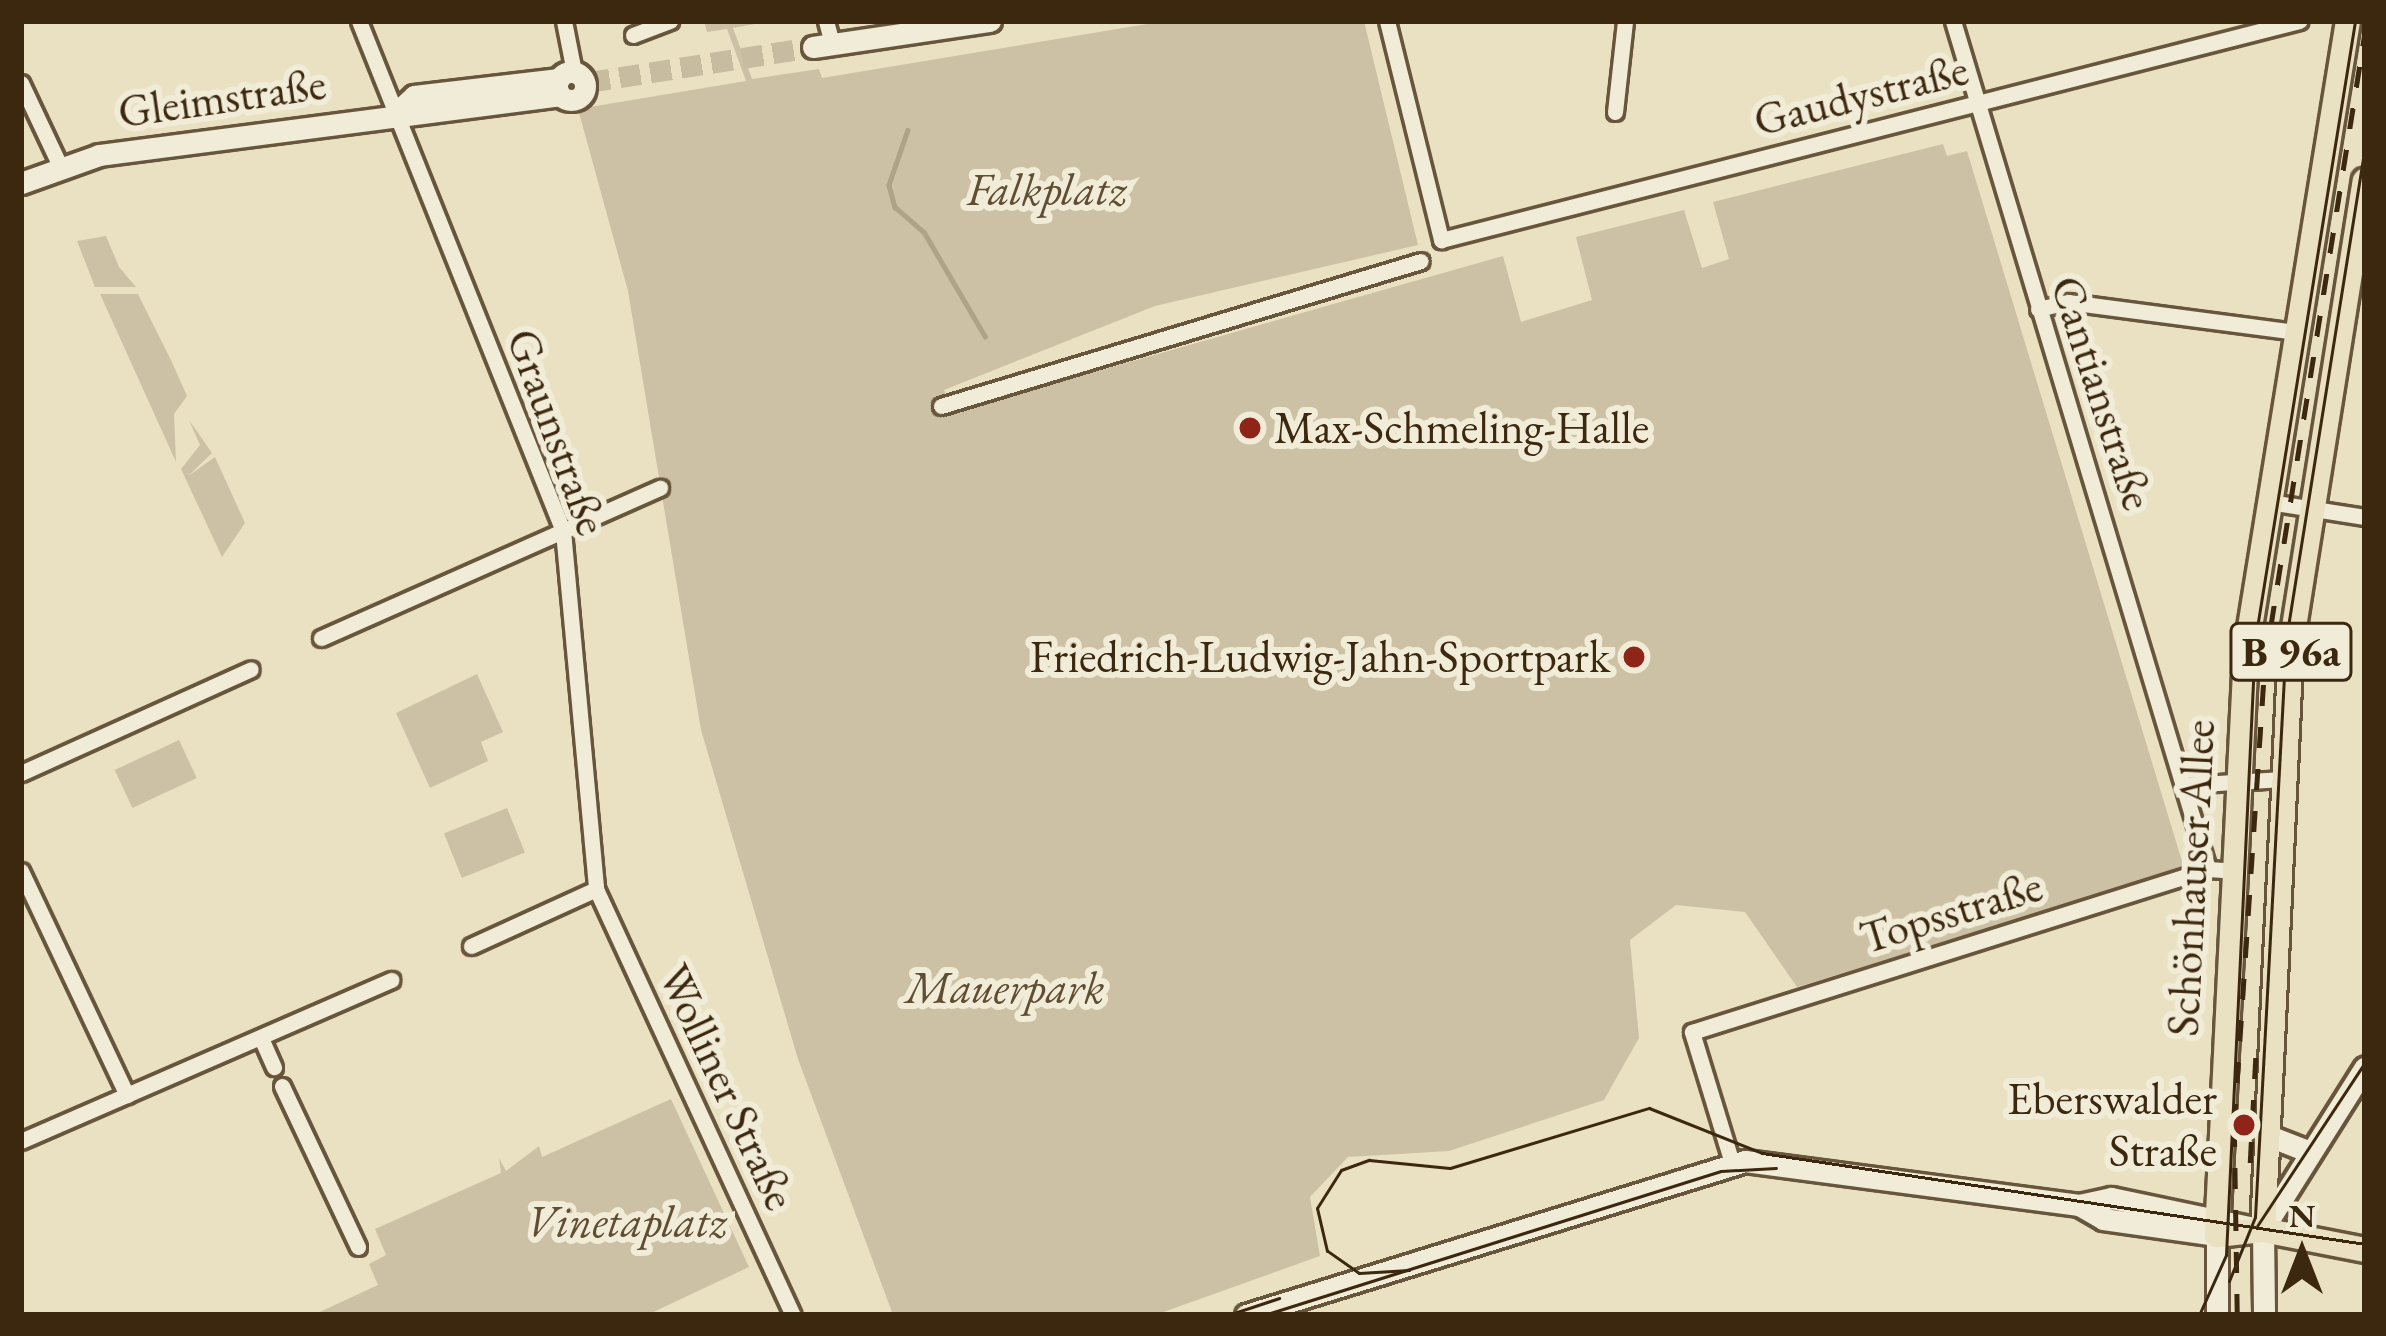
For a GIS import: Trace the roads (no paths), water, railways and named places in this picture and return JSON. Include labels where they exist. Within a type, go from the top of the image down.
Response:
[{"type":"main road","points":[[822,46],[990,21]]},
{"type":"main road","name":"Schönhauser Allee","points":[[2217,1304],[2221,870],[2238,779],[2269,502],[2348,21]]},
{"type":"main road","name":"Gleimstraße","points":[[21,183],[60,166],[396,112],[413,96],[573,82]]},
{"type":"main road","name":"Schönhauser Allee","points":[[2264,1315],[2264,1134],[2283,779],[2312,509],[2354,322],[2365,181]]},
{"type":"main road","points":[[2263,1230],[2365,1066]]},
{"type":"main road","points":[[2264,1134],[2309,1152]]},
{"type":"main road","points":[[1257,1313],[1732,1163],[2079,1204],[2103,1219],[2217,1224],[2365,1250]]},
{"type":"main road","points":[[2203,1315],[2217,1304]]},
{"type":"street","name":"Graunstraße","points":[[359,21],[562,531],[596,889]]},
{"type":"street","points":[[564,21],[573,82]]},
{"type":"street","points":[[633,35],[670,21]]},
{"type":"street","points":[[822,46],[826,21]]},
{"type":"street","name":"Gaudystraße","points":[[1387,21],[1441,240],[2299,21]]},
{"type":"street","points":[[1616,112],[1624,21]]},
{"type":"street","name":"Cantianstraße","points":[[1953,21],[2185,785],[2221,870]]},
{"type":"street","points":[[21,83],[60,166]]},
{"type":"street","points":[[941,406],[1420,261]]},
{"type":"street","points":[[2038,310],[2068,302],[2296,332]]},
{"type":"street","points":[[321,638],[660,488]]},
{"type":"street","points":[[2269,502],[2365,517]]},
{"type":"street","points":[[21,773],[251,669]]},
{"type":"street","points":[[2185,785],[2283,779]]},
{"type":"street","name":"Topsstraße","points":[[1732,1163],[1692,1032],[2221,870]]},
{"type":"street","points":[[21,871],[127,1095]]},
{"type":"street","points":[[471,946],[596,889]]},
{"type":"street","name":"Wolliner Straße","points":[[596,889],[793,1315]]},
{"type":"street","points":[[21,1142],[391,980]]},
{"type":"street","points":[[261,1038],[274,1067]]},
{"type":"street","points":[[282,1086],[358,1247]]},
{"type":"waterway","points":[[908,130],[889,185],[895,207],[924,232],[985,336]]},
{"type":"tunnel","points":[[589,82],[813,47]]},
{"type":"tram line","points":[[2199,1315],[2226,1255],[2255,640],[2355,21]]},
{"type":"tram line","points":[[2229,1281],[2255,1217],[2286,639],[2365,148]]},
{"type":"tram line","points":[[2257,1226],[2365,1062]]},
{"type":"tram line","points":[[1409,1270],[1359,1273],[1327,1251],[1317,1208],[1341,1170],[1369,1160],[1450,1168],[1649,1108],[1762,1153],[2365,1244]]},
{"type":"tram line","points":[[1264,1315],[1721,1171],[1776,1168]]},
{"type":"tram line","points":[[1228,1315],[1279,1298]]},
{"type":"railway","points":[[2237,1315],[2234,1125],[2264,668],[2365,31]]},
{"type":"railway","points":[[2250,1163],[2256,1049]]},
{"type":"place","name":"Max-Schmeling-Halle","points":[[1250,428]]},
{"type":"place","name":"Friedrich-Ludwig-Jahn-Sportpark","points":[[1634,657]]},
{"type":"place","name":"Eberswalder Straße","points":[[2244,1125]]},
{"type":"park label","name":"Falkplatz","points":[[1047,190]]},
{"type":"park label","name":"Mauerpark","points":[[1005,988]]},
{"type":"park label","name":"Vinetaplatz","points":[[627,1222]]}]
